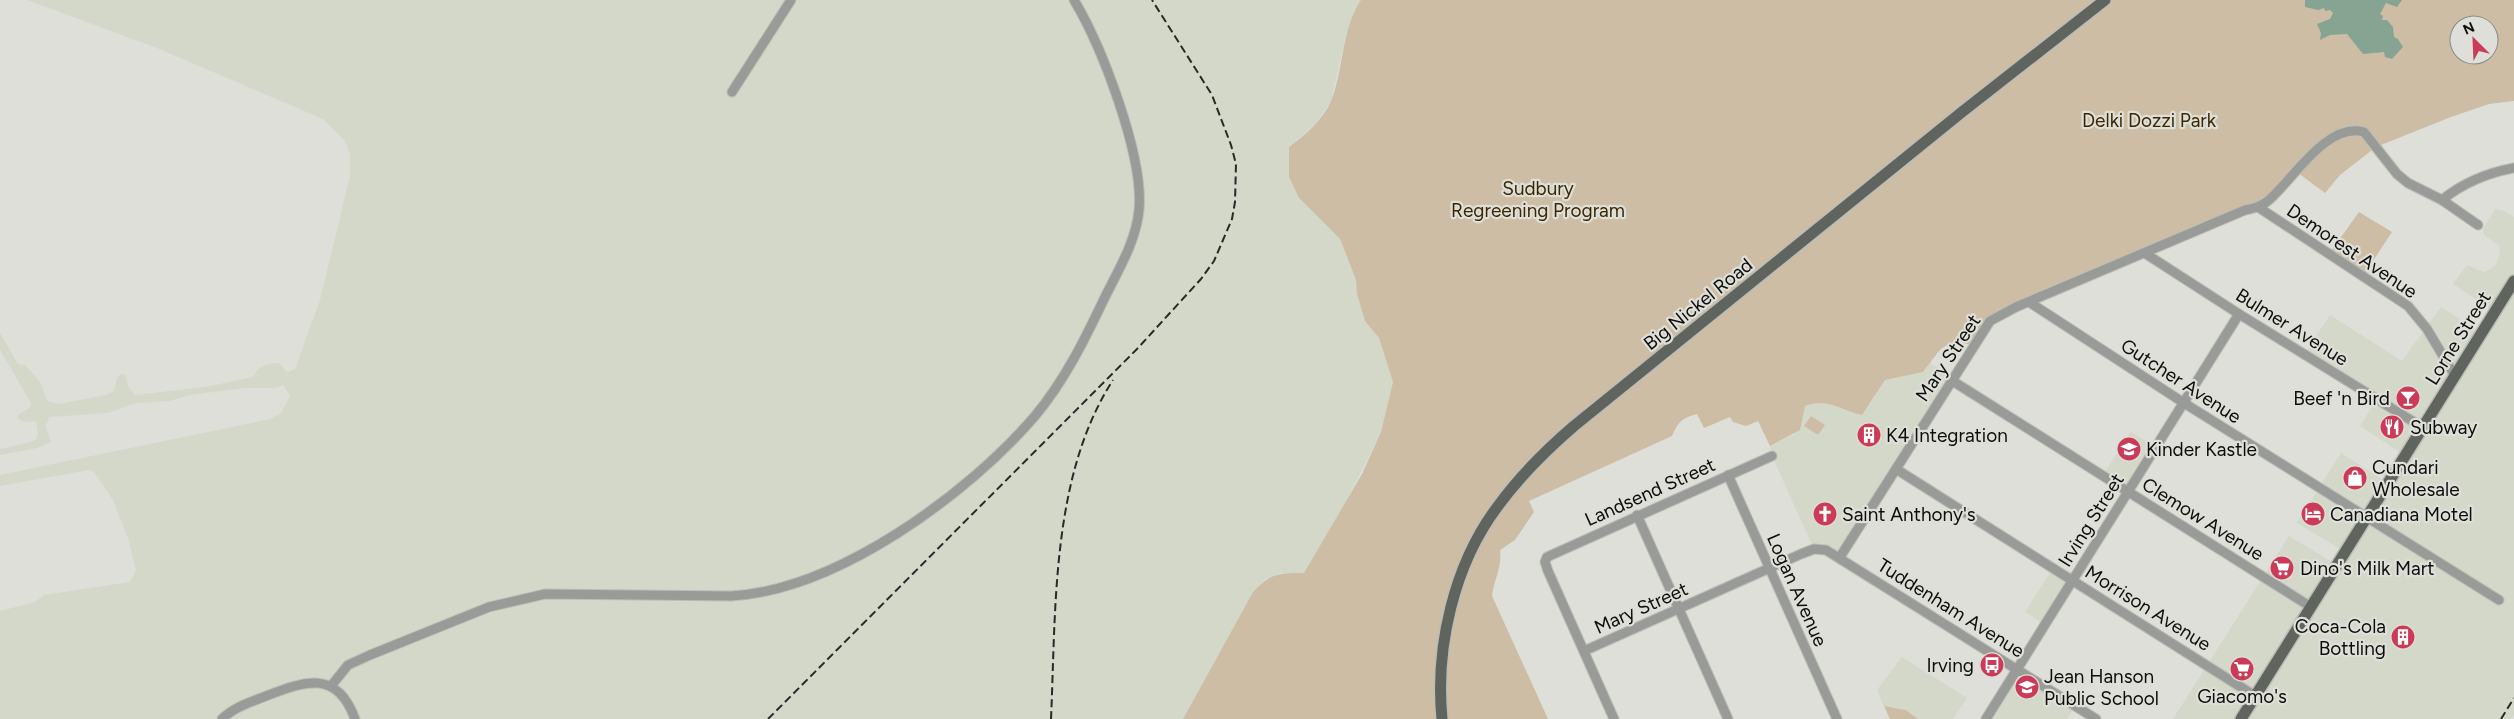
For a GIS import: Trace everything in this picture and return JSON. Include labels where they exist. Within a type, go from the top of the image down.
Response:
[{"type":"main road","name":"Big Nickel Road","points":[[1442,719],[1441,677],[1444,654],[1449,619],[1461,577],[1480,536],[1497,507],[1534,462],[1574,426],[1962,112],[2105,0]]},
{"type":"main road","name":"Lorne Street","points":[[2240,719],[2514,281]]},
{"type":"street","points":[[732,92],[791,0]]},
{"type":"street","points":[[331,686],[348,665],[454,620],[524,597],[545,594],[731,596],[749,595],[794,584],[847,561],[898,533],[955,491],[1010,444],[1035,416],[1072,366],[1128,251],[1139,209],[1138,183],[1127,129],[1094,38],[1074,0]]},
{"type":"street","name":"Mary Street","points":[[1584,651],[1814,549],[1826,550],[1840,557],[1990,321],[2029,302],[2246,210],[2258,207],[2270,199],[2314,152],[2339,136],[2359,131],[2369,137],[2397,174],[2421,190],[2442,200]]},
{"type":"street","points":[[2478,225],[2442,200],[2455,189],[2494,172],[2514,168]]},
{"type":"street","name":"Demorest Avenue","points":[[2258,207],[2408,306],[2427,330],[2455,376]]},
{"type":"street","name":"Bulmer Avenue","points":[[2146,254],[2422,427]]},
{"type":"street","name":"Gutcher Avenue","points":[[2029,302],[2184,403],[2499,600]]},
{"type":"street","name":"Irving Street","points":[[1986,719],[2239,314]]},
{"type":"street","name":"Clemow Avenue","points":[[1951,380],[2311,607]]},
{"type":"street","name":"Landsend Street","points":[[1584,651],[1545,562],[1547,557],[1772,456]]},
{"type":"street","name":"Morrison Avenue","points":[[1896,469],[2256,696]]},
{"type":"street","name":"Logan Avenue","points":[[1728,475],[1837,719]]},
{"type":"street","points":[[1637,515],[1728,719]]},
{"type":"street","name":"Tuddenham Avenue","points":[[1840,557],[2096,719]]},
{"type":"street","points":[[1584,651],[1614,719]]},
{"type":"street","points":[[222,719],[231,711],[248,703],[307,682],[331,686],[351,708],[354,719]]},
{"type":"shaded area","points":[[27,0],[1361,0],[1346,35],[1331,101],[1318,121],[1289,147],[1289,177],[1299,198],[1340,239],[1356,280],[1357,294],[1365,321],[1379,338],[1393,382],[1381,432],[1344,506],[1304,573],[1280,573],[1265,579],[1253,592],[1183,719],[0,719],[0,611],[35,602],[44,595],[130,582],[136,570],[129,541],[113,500],[94,472],[89,470],[0,486],[0,475],[270,419],[281,413],[290,396],[283,385],[276,388],[244,388],[190,395],[169,401],[136,403],[108,413],[50,417],[45,426],[51,442],[37,448],[0,455],[0,449],[31,442],[36,439],[38,434],[36,421],[24,422],[17,418],[19,414],[29,408],[31,403],[0,350],[0,333],[18,364],[26,366],[40,382],[47,401],[59,404],[106,395],[114,391],[117,378],[121,374],[126,375],[128,386],[135,395],[205,387],[253,377],[258,369],[265,365],[279,363],[287,372],[295,369],[320,300],[350,176],[350,155],[345,141],[323,119],[157,48]]},
{"type":"shaded area","points":[[2305,0],[2402,0],[2397,7],[2386,3],[2380,14],[2383,16],[2382,20],[2387,20],[2393,27],[2394,37],[2398,39],[2403,47],[2392,59],[2385,57],[2384,52],[2363,54],[2347,34],[2330,35],[2320,40],[2321,33],[2317,24],[2330,19],[2333,13],[2330,10],[2325,11],[2324,8],[2318,10],[2305,7]]},
{"type":"shaded area","points":[[2495,209],[2504,211],[2514,217],[2514,715],[2512,719],[2173,719],[2289,536],[2337,565],[2345,552],[2297,523],[2341,453],[2388,483],[2404,455],[2360,426],[2377,398],[2305,353],[2330,315],[2402,361],[2441,307],[2481,333],[2494,311],[2453,284],[2467,265],[2484,272],[2495,266],[2499,257],[2500,246],[2484,235],[2483,229]]},
{"type":"shaded area","points":[[1930,363],[1952,377],[1840,557],[1814,549],[1772,456],[1770,446],[1795,434],[1805,406],[1817,402],[1831,403],[1851,413],[1870,404],[1885,380],[1923,372]]},
{"type":"shaded area","points":[[2131,432],[2157,448],[2129,491],[2103,475]]},
{"type":"shaded area","points":[[2053,568],[2072,580],[2045,625],[2025,612]]},
{"type":"shaded area","points":[[1902,657],[1967,698],[1953,719],[1918,719],[1906,710],[1884,706],[1877,690]]},
{"type":"shaded area","name":"Jean Hanson Public School","points":[[2018,669],[2076,705],[2067,719],[1987,719]]},
{"type":"green space","points":[[1361,0],[2514,0],[2514,101],[2489,104],[2376,147],[2340,175],[2325,193],[2294,170],[2270,199],[1995,317],[1974,345],[1954,343],[1948,345],[1939,352],[1923,372],[1885,380],[1862,415],[1822,403],[1805,406],[1800,430],[1770,446],[1758,421],[1746,426],[1733,422],[1730,417],[1704,428],[1697,414],[1681,421],[1672,436],[1529,501],[1534,512],[1515,540],[1500,550],[1499,568],[1492,596],[1548,719],[1183,719],[1253,592],[1265,581],[1276,575],[1304,573],[1362,474],[1381,432],[1393,382],[1379,338],[1365,321],[1357,294],[1356,280],[1340,239],[1299,198],[1289,177],[1289,147],[1318,121],[1328,108],[1335,89],[1350,24]]},
{"type":"green space","points":[[2359,212],[2392,232],[2363,276],[2329,254]]},
{"type":"green space","points":[[1811,416],[1825,425],[1818,435],[1804,426]]},
{"type":"green space","points":[[1884,706],[1906,710],[1918,719],[1890,719]]},
{"type":"railway","points":[[768,719],[1137,349],[1201,279],[1214,261],[1232,219],[1235,202],[1236,164],[1231,145],[1212,95],[1152,0]]},
{"type":"railway","points":[[1051,719],[1056,588],[1067,500],[1078,458],[1093,418],[1113,380]]},
{"type":"railway","points":[[2501,719],[2514,698]]},
{"type":"place","name":"Beef 'n Bird","points":[[2408,398]]},
{"type":"place","name":"Subway","points":[[2392,427]]},
{"type":"place","name":"K4 Integration","points":[[1869,435]]},
{"type":"place","name":"Kinder Kastle","points":[[2129,449]]},
{"type":"place","name":"Cundari Wholesale","points":[[2355,478]]},
{"type":"place","name":"Saint Anthony's","points":[[1825,514]]},
{"type":"place","name":"Canadiana Motel","points":[[2313,514]]},
{"type":"place","name":"Dino's Milk Mart","points":[[2282,568]]},
{"type":"place","name":"Coca-Cola Bottling","points":[[2403,637]]},
{"type":"place","name":"Irving","points":[[1992,665]]},
{"type":"place","name":"Giacomo's","points":[[2242,669]]},
{"type":"place","name":"Jean Hanson Public School","points":[[2027,687]]},
{"type":"park label","name":"Delki Dozzi Park","points":[[2149,120]]},
{"type":"park label","name":"Sudbury Regreening Program","points":[[1538,199]]}]
